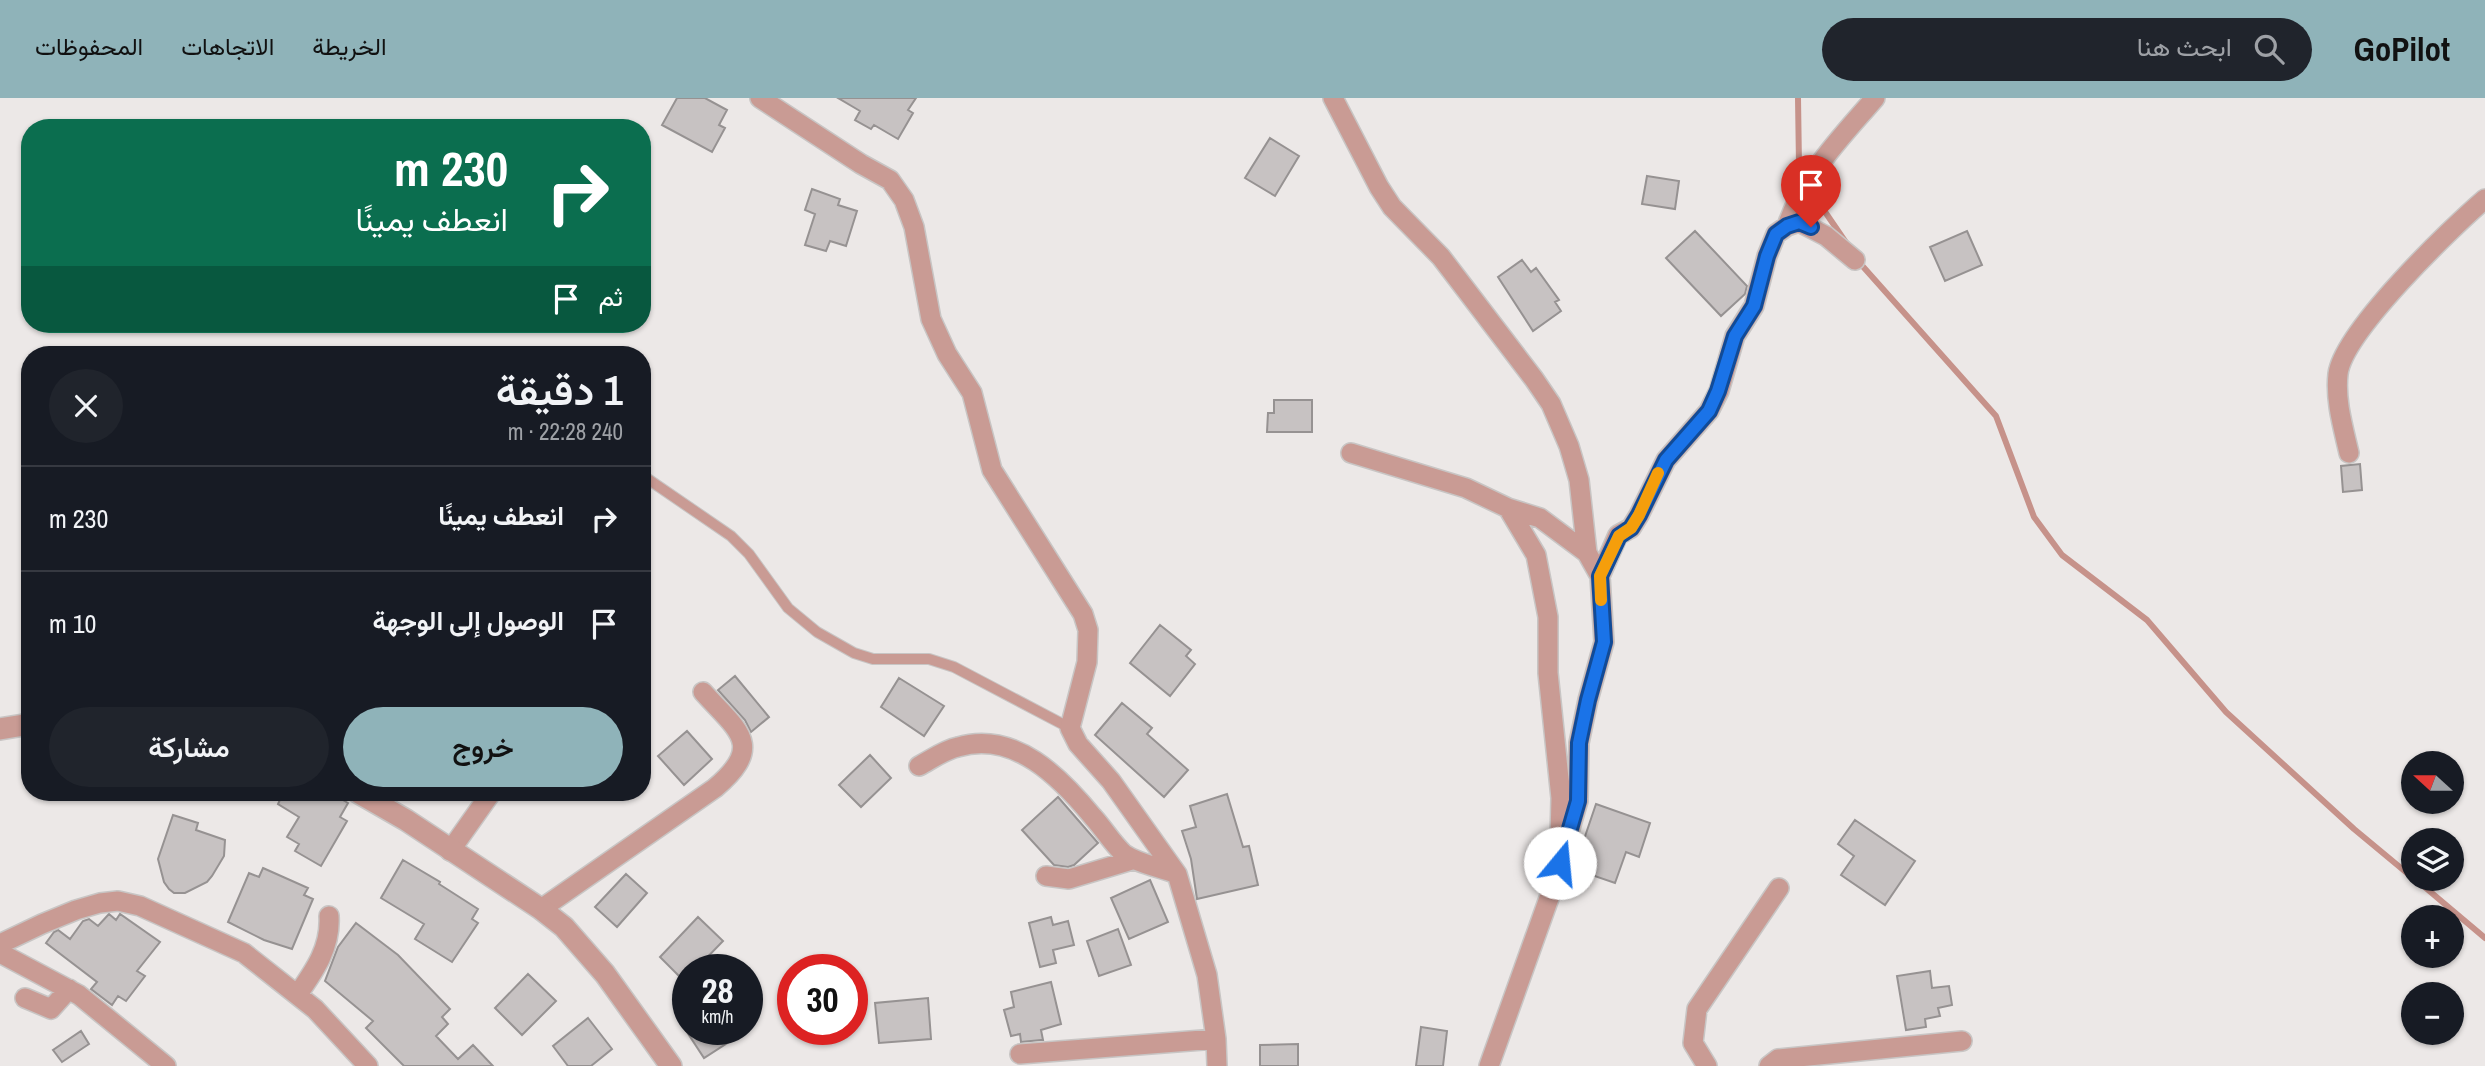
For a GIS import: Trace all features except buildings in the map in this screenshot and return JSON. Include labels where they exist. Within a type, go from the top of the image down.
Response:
[{"type":"street","points":[[760,98],[860,164],[890,180],[904,200],[914,227],[931,319],[947,354],[972,393],[992,470],[1083,614],[1088,630],[1087,662],[1070,728],[1078,744],[1111,781],[1177,874],[1207,975],[1217,1066]]},
{"type":"street","points":[[1333,98],[1392,207],[1441,257],[1551,404],[1569,446],[1579,480],[1587,552],[1600,576],[1604,642],[1579,743],[1578,801],[1560,863],[1489,1066]]},
{"type":"street","points":[[1787,226],[1797,199],[1830,148],[1875,98]]},
{"type":"street","points":[[2349,453],[2340,415],[2338,372],[2353,340],[2389,295],[2460,220],[2485,199]]},
{"type":"street","points":[[1600,576],[1619,536],[1631,528],[1639,515],[1666,460],[1709,411],[1735,336],[1754,306],[1776,234],[1799,222],[1826,236],[1856,260]]},
{"type":"street","points":[[1351,453],[1466,488],[1508,508],[1540,518],[1587,552]]},
{"type":"street","points":[[1508,508],[1536,555],[1548,617],[1548,673],[1562,799],[1560,863]]},
{"type":"street","points":[[541,909],[715,788],[740,762],[743,755],[742,737],[703,692]]},
{"type":"street","points":[[0,729],[21,726]]},
{"type":"street","points":[[919,766],[958,747],[976,744],[1020,752],[1036,760],[1063,784],[1116,847],[1132,860]]},
{"type":"street","points":[[373,801],[541,909],[564,927],[605,974],[671,1066]]},
{"type":"street","points":[[450,851],[485,801]]},
{"type":"street","points":[[1046,876],[1069,879],[1132,860],[1150,863],[1177,874]]},
{"type":"street","points":[[1707,1066],[1693,1043],[1697,1009],[1779,888]]},
{"type":"street","points":[[0,944],[76,910],[118,901],[140,906],[244,953],[316,1009],[368,1066]]},
{"type":"street","points":[[298,994],[314,972],[326,946],[330,932],[329,916]]},
{"type":"street","points":[[0,953],[69,989],[166,1066]]},
{"type":"street","points":[[25,998],[51,1009],[69,989]]},
{"type":"street","points":[[1020,1054],[1216,1039]]},
{"type":"street","points":[[1769,1066],[1778,1059],[1962,1041]]},
{"type":"lane","points":[[651,481],[731,536],[749,554],[788,608],[817,632],[854,653],[873,659],[929,659],[954,667],[1070,728]]},
{"type":"waterway","points":[[1798,98],[1799,165],[1819,203],[1847,244]]},
{"type":"waterway","points":[[1858,261],[1996,416],[2034,517],[2062,555],[2147,620],[2226,712],[2354,829],[2401,868]]},
{"type":"waterway","points":[[2429,891],[2485,938]]},
{"type":"slow traffic","points":[[1601,600],[1600,576],[1619,536],[1631,528],[1639,515],[1658,473]]},
{"type":"route","points":[[1560,863],[1578,801],[1579,743],[1604,642],[1600,576],[1619,536],[1631,528],[1639,515],[1666,460],[1709,411],[1735,336],[1754,306],[1767,256],[1776,234],[1799,222],[1811,227]]}]
